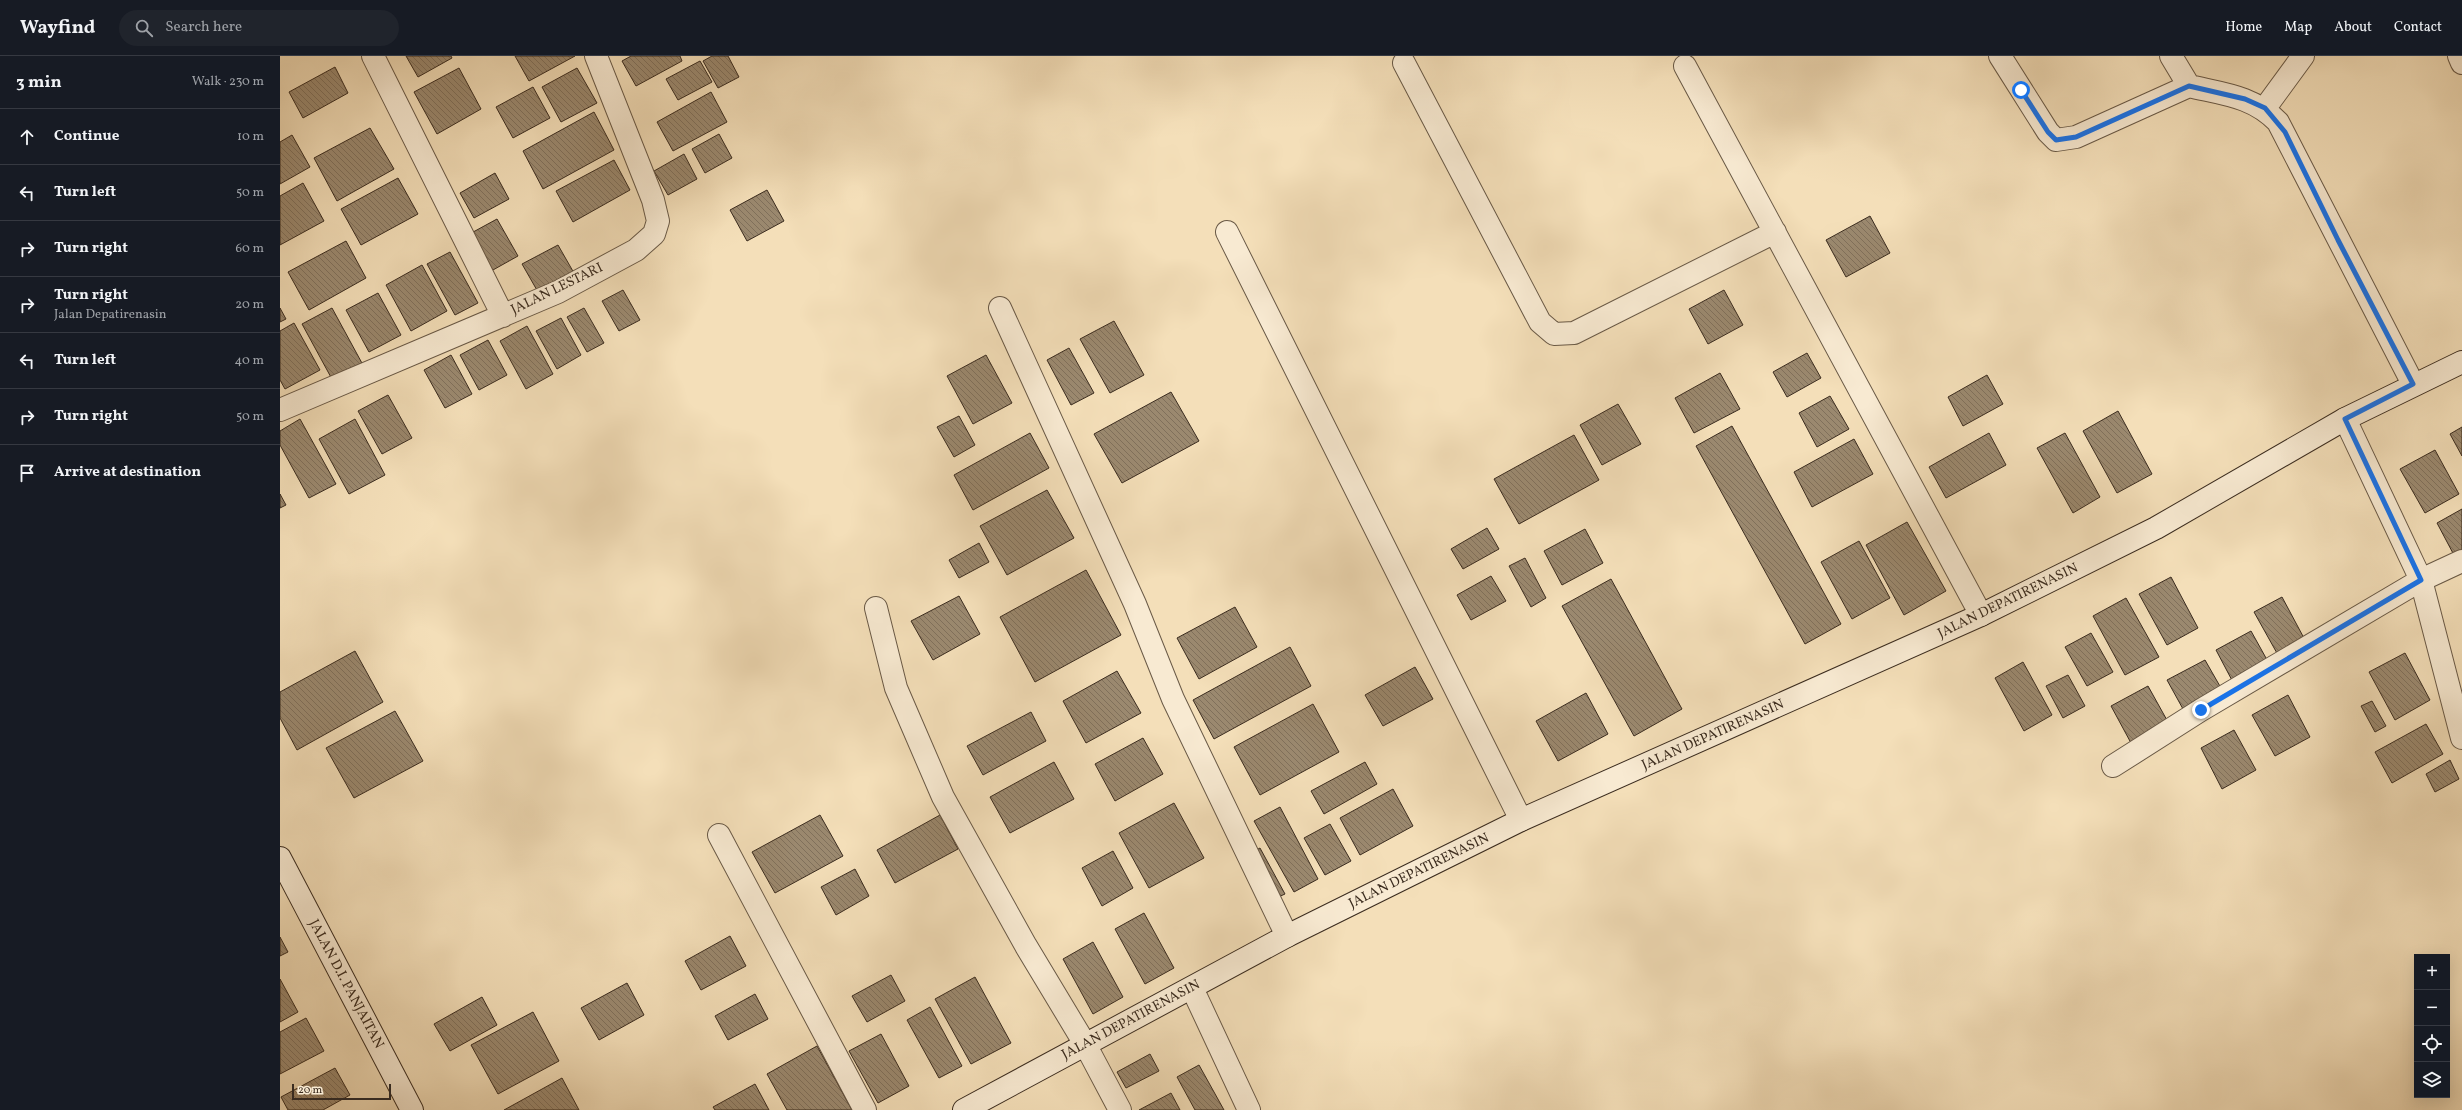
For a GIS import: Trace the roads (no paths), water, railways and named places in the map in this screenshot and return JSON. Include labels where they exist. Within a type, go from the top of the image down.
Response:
[{"type":"street","points":[[373,56],[503,316]]},
{"type":"street","name":"JALAN LESTARI","points":[[280,410],[558,292],[630,253],[654,234],[658,221],[653,200],[596,56]]},
{"type":"street","points":[[2000,56],[2048,132],[2056,140],[2076,137],[2189,86],[2245,99],[2265,108],[2285,132],[2338,240],[2413,384]]},
{"type":"street","points":[[2265,108],[2303,56]]},
{"type":"street","points":[[2459,56],[2462,62]]},
{"type":"street","points":[[2178,58],[2189,86]]},
{"type":"street","points":[[1404,63],[1540,322],[1554,334],[1574,333],[1775,232]]},
{"type":"street","points":[[1685,66],[1981,615]]},
{"type":"street","points":[[1227,232],[1521,820]]},
{"type":"street","points":[[1000,308],[1134,604],[1173,699],[1287,936]]},
{"type":"street","name":"JALAN DEPATIRENASIN","points":[[964,1110],[1287,936],[1521,820],[1981,615],[2156,528],[2345,419],[2413,384],[2462,362]]},
{"type":"street","points":[[2345,419],[2421,580],[2462,738]]},
{"type":"street","points":[[2113,766],[2201,710],[2421,580],[2462,562]]},
{"type":"street","points":[[876,608],[896,688],[942,797],[1026,946],[1085,1044],[1120,1110]]},
{"type":"street","points":[[719,835],[865,1110]]},
{"type":"street","name":"JALAN D.I. PANJAITAN","points":[[280,858],[285,882],[412,1110]]},
{"type":"street","points":[[1192,988],[1249,1110]]}]
